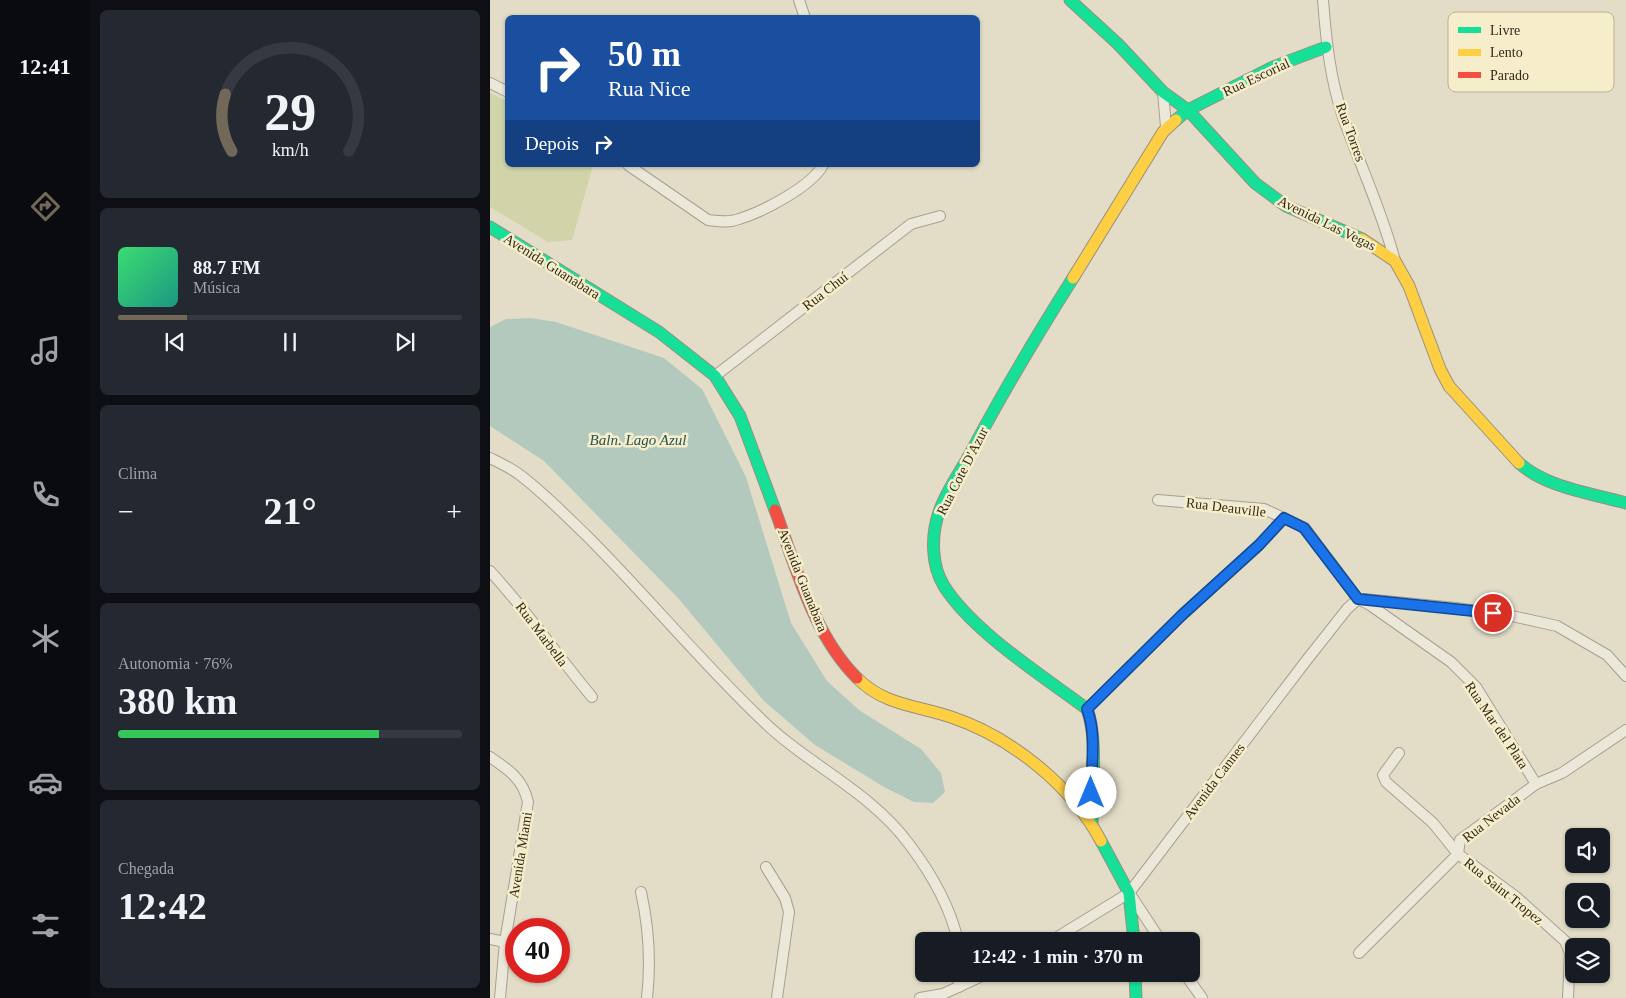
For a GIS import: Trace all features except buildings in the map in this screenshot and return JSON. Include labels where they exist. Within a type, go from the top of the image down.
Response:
[{"type":"street","points":[[799,0],[804,15]]},
{"type":"street","name":"Avenida Las Vegas","points":[[1070,0],[1118,44],[1163,92],[1188,110],[1255,183],[1286,206],[1362,239],[1395,261],[1409,286],[1440,370],[1449,386],[1507,452],[1527,470],[1551,482],[1626,503]]},
{"type":"street","name":"Rua Torres","points":[[1323,0],[1326,46],[1342,116],[1380,210],[1395,261]]},
{"type":"street","name":"Rua Escorial","points":[[1188,110],[1273,66],[1326,46]]},
{"type":"street","points":[[490,83],[505,90]]},
{"type":"street","points":[[1163,92],[1166,127],[1163,132]]},
{"type":"street","name":"Rua Cote D'Azur","points":[[1087,709],[1001,642],[955,600],[941,581],[936,568],[934,532],[939,511],[1010,379],[1163,132],[1188,110]]},
{"type":"street","points":[[631,167],[708,220],[724,222],[738,220],[788,195],[808,182],[821,167]]},
{"type":"street","name":"Rua Chuí","points":[[715,376],[911,224],[940,216]]},
{"type":"street","name":"Avenida Guanabara","points":[[490,227],[659,332],[715,376],[740,416],[811,607],[842,663],[866,687],[892,702],[951,716],[986,732],[1034,761],[1092,824],[1129,893],[1133,932]]},
{"type":"street","points":[[490,458],[519,474],[552,503],[615,564],[763,721],[800,754],[850,788],[884,815],[909,843],[932,878],[949,909],[955,932]]},
{"type":"street","name":"Rua Deauville","points":[[1158,500],[1264,509],[1284,518],[1304,528],[1358,599]]},
{"type":"street","points":[[1092,824],[1092,745],[1090,717],[1087,709],[1182,615],[1259,545],[1284,518]]},
{"type":"street","name":"Rua Marbella","points":[[490,572],[526,611],[546,642],[592,697]]},
{"type":"street","points":[[1358,599],[1465,609],[1512,616],[1557,626],[1607,655],[1626,676]]},
{"type":"street","name":"Rua Mar del Plata","points":[[1358,599],[1370,605],[1451,662],[1476,687],[1536,784]]},
{"type":"street","name":"Avenida Cannes","points":[[1066,932],[1129,893],[1312,654],[1348,608],[1358,599]]},
{"type":"street","name":"Rua Nevada","points":[[1359,953],[1458,854],[1460,840],[1536,784],[1562,773],[1626,730]]},
{"type":"street","name":"Rua Saint Tropez","points":[[1399,753],[1384,775],[1384,779],[1433,823],[1458,854],[1515,896],[1565,941],[1570,953],[1568,998]]},
{"type":"street","name":"Avenida Miami","points":[[490,757],[515,775],[521,783],[528,802],[509,918]]},
{"type":"street","points":[[766,866],[785,898],[789,912],[777,998]]},
{"type":"street","points":[[641,892],[649,924],[650,973],[647,998]]},
{"type":"street","points":[[1129,893],[1155,932]]},
{"type":"street","points":[[490,939],[505,942]]},
{"type":"street","name":"Avenida Miami","points":[[500,998],[505,942]]},
{"type":"street","points":[[959,982],[959,987]]},
{"type":"street","points":[[920,998],[940,996],[969,982]]},
{"type":"street","points":[[1135,982],[1136,998]]},
{"type":"street","points":[[1191,982],[1202,998]]},
{"type":"green space","points":[[490,93],[505,100],[505,167],[592,167],[572,240],[548,242],[490,207]]},
{"type":"water","name":"Baln. Lago Azul","points":[[531,318],[556,322],[664,358],[702,389],[746,477],[791,623],[827,681],[859,710],[921,749],[941,773],[945,792],[933,803],[914,802],[884,787],[815,745],[764,701],[678,598],[544,461],[490,426],[490,327],[506,319]]},
{"type":"traffic: fast","points":[[1070,0],[1118,44],[1163,92],[1188,110],[1255,183],[1286,206],[1362,239]]},
{"type":"traffic: fast","points":[[1176,120],[1188,110],[1273,67],[1326,47]]},
{"type":"traffic: fast","points":[[490,227],[659,332],[715,376],[740,416],[775,510]]},
{"type":"traffic: fast","points":[[1073,278],[1020,364],[946,496],[936,521],[934,550],[937,569],[944,586],[972,620],[1030,668],[1087,709],[1092,734],[1094,765],[1092,824]]},
{"type":"traffic: fast","points":[[1519,463],[1530,471],[1556,484],[1626,503]]},
{"type":"traffic: fast","points":[[1101,841],[1129,893],[1133,932]]},
{"type":"traffic: fast","points":[[1135,982],[1136,998]]},
{"type":"traffic: slow","points":[[1073,278],[1163,132],[1176,120]]},
{"type":"traffic: slow","points":[[1362,239],[1395,261],[1409,286],[1440,369],[1449,386],[1519,463]]},
{"type":"traffic: slow","points":[[857,678],[879,694],[901,704],[951,717],[996,737],[1017,750],[1056,782],[1088,820],[1101,841]]},
{"type":"traffic: jam","points":[[775,510],[807,599],[817,621],[842,660],[857,678]]},
{"type":"route","points":[[1091,793],[1092,745],[1090,717],[1087,709],[1182,615],[1259,545],[1284,518],[1304,528],[1332,562],[1358,599],[1493,613]]}]
